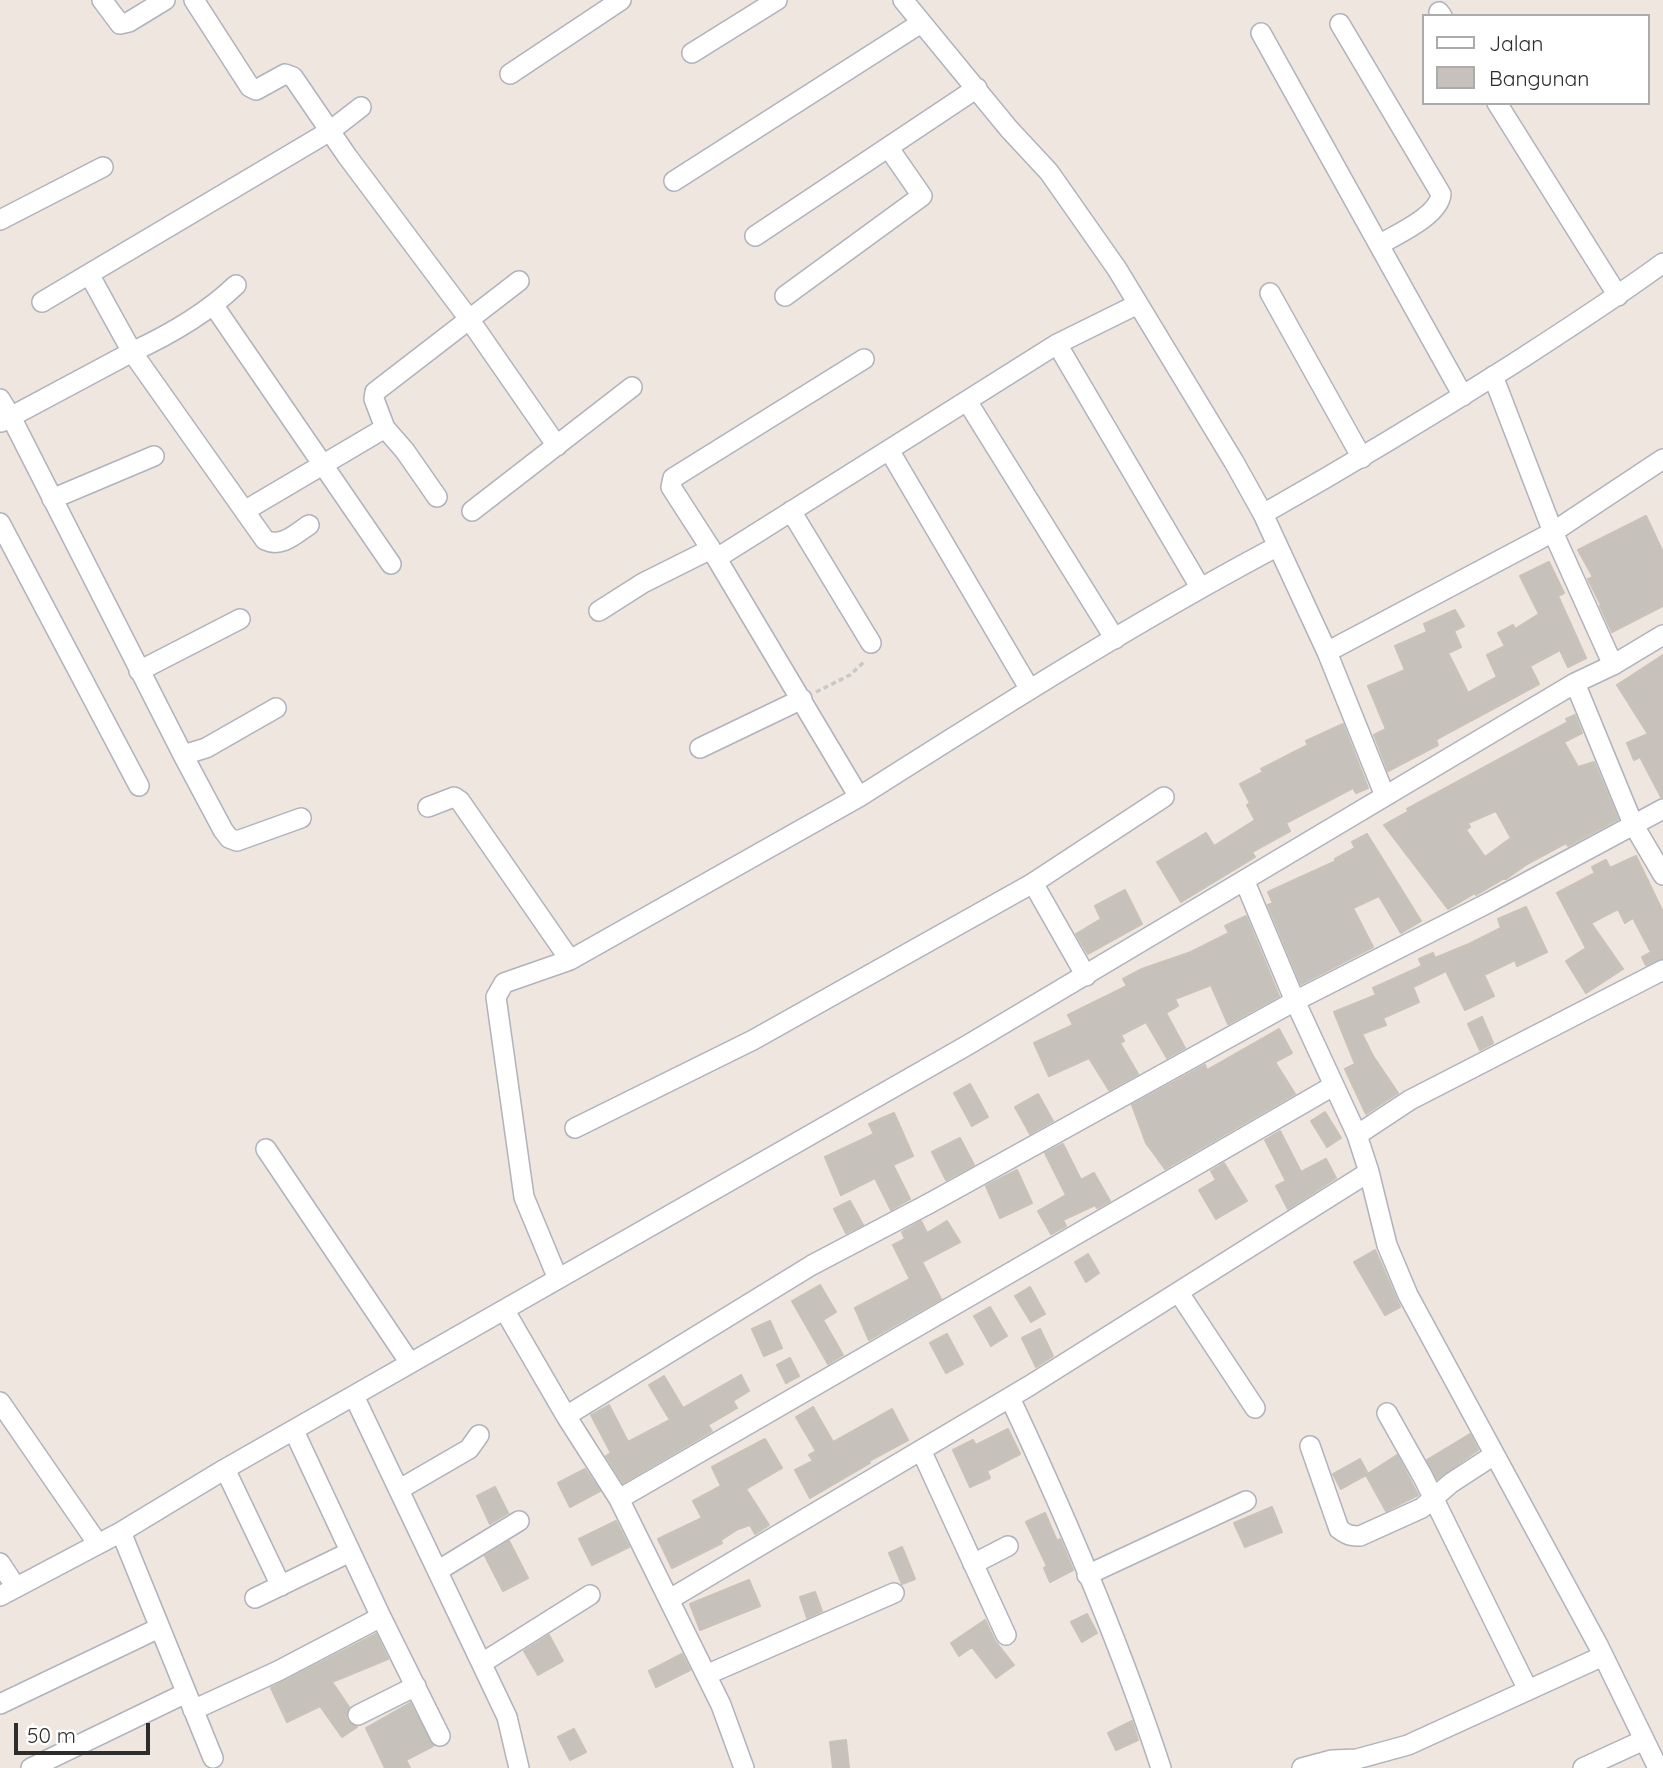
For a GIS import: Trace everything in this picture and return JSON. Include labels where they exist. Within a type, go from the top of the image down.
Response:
[{"type":"street","points":[[102,0],[120,24],[130,22],[165,0]]},
{"type":"street","points":[[194,0],[250,87],[256,90],[285,74],[293,77],[469,319],[557,446]]},
{"type":"street","points":[[510,74],[621,0]]},
{"type":"street","points":[[692,53],[777,0]]},
{"type":"street","points":[[903,0],[1009,129],[1049,172],[1116,269],[1234,462],[1262,514],[1327,652],[1385,796]]},
{"type":"street","points":[[674,181],[922,23]]},
{"type":"street","points":[[1340,24],[1441,194],[1437,206],[1428,214],[1379,244]]},
{"type":"street","points":[[1261,33],[1463,396]]},
{"type":"street","points":[[755,236],[977,88]]},
{"type":"street","points":[[1498,105],[1618,296]]},
{"type":"street","points":[[41,302],[330,131],[361,107]]},
{"type":"street","points":[[785,296],[922,196],[888,147]]},
{"type":"street","points":[[0,220],[103,167]]},
{"type":"street","points":[[1262,514],[1362,458],[1463,396],[1618,296],[1663,263]]},
{"type":"street","points":[[89,274],[132,352],[265,540],[273,544],[282,542],[309,525]]},
{"type":"street","points":[[437,497],[405,451],[385,428],[374,399],[375,392],[519,281]]},
{"type":"street","points":[[6,420],[157,340],[214,306],[236,285]]},
{"type":"street","points":[[1270,293],[1362,458]]},
{"type":"street","points":[[600,611],[643,583],[714,553],[791,511],[1057,344],[1138,304]]},
{"type":"street","points":[[214,306],[391,564]]},
{"type":"street","points":[[1057,344],[1200,587]]},
{"type":"street","points":[[859,797],[714,553],[671,486],[673,478],[864,359]]},
{"type":"street","points":[[1493,376],[1553,532],[1613,665]]},
{"type":"street","points":[[472,511],[632,387]]},
{"type":"street","points":[[0,399],[6,420],[52,499],[223,830],[229,838],[237,841],[300,818]]},
{"type":"street","points":[[967,401],[1115,639]]},
{"type":"street","points":[[246,510],[385,428]]},
{"type":"street","points":[[889,450],[1029,688]]},
{"type":"street","points":[[52,499],[154,456]]},
{"type":"street","points":[[1327,652],[1553,532],[1663,459]]},
{"type":"street","points":[[791,511],[871,643]]},
{"type":"street","points":[[0,523],[139,786]]},
{"type":"street","points":[[558,1279],[524,1197],[496,997],[504,983],[570,960],[859,797],[1029,688],[1200,587],[1276,547]]},
{"type":"street","points":[[139,671],[240,619]]},
{"type":"street","points":[[0,1563],[8,1592],[121,1532],[225,1469],[1086,976],[1575,683],[1613,665],[1663,635]]},
{"type":"street","points":[[1575,683],[1633,824],[1663,875]]},
{"type":"street","points":[[700,748],[802,699]]},
{"type":"street","points":[[183,755],[206,748],[276,708]]},
{"type":"street","points":[[428,807],[454,797],[460,801],[570,960]]},
{"type":"street","points":[[575,1128],[753,1040],[1033,883],[1164,797]]},
{"type":"street","points":[[566,1416],[811,1265],[930,1203],[1295,1001],[1490,902],[1663,808]]},
{"type":"street","points":[[1245,881],[1295,1001],[1357,1135],[1387,1245],[1408,1295],[1603,1656],[1658,1768]]},
{"type":"street","points":[[1033,883],[1086,976]]},
{"type":"street","points":[[1357,1135],[1410,1100],[1663,970]]},
{"type":"street","points":[[619,1499],[1333,1086]]},
{"type":"street","points":[[265,1149],[410,1363]]},
{"type":"street","points":[[670,1599],[1010,1398],[1369,1172]]},
{"type":"street","points":[[1179,1293],[1255,1408]]},
{"type":"street","points":[[505,1311],[566,1416],[619,1499],[721,1705],[744,1768]]},
{"type":"street","points":[[354,1396],[507,1717],[519,1768]]},
{"type":"street","points":[[1010,1398],[1054,1491],[1161,1768]]},
{"type":"street","points":[[0,1402],[98,1544]]},
{"type":"street","points":[[1387,1413],[1423,1477],[1528,1690]]},
{"type":"street","points":[[294,1431],[440,1736]]},
{"type":"street","points":[[400,1489],[469,1448],[479,1435]]},
{"type":"street","points":[[1310,1446],[1339,1529],[1347,1535],[1360,1536],[1422,1508],[1451,1483],[1494,1455]]},
{"type":"street","points":[[921,1450],[1006,1635]]},
{"type":"street","points":[[225,1469],[281,1586]]},
{"type":"street","points":[[1087,1574],[1246,1500]]},
{"type":"street","points":[[439,1570],[519,1521]]},
{"type":"street","points":[[121,1532],[213,1758]]},
{"type":"street","points":[[973,1564],[1007,1546]]},
{"type":"street","points":[[256,1598],[350,1552]]},
{"type":"street","points":[[706,1675],[894,1593]]},
{"type":"street","points":[[482,1663],[590,1595]]},
{"type":"street","points":[[31,1768],[189,1701],[278,1671],[381,1617]]},
{"type":"street","points":[[0,1704],[159,1628]]},
{"type":"street","points":[[1301,1768],[1332,1760],[1357,1759],[1408,1745],[1603,1656]]},
{"type":"street","points":[[358,1716],[416,1686]]},
{"type":"street","points":[[1583,1768],[1644,1740]]},
{"type":"path","points":[[802,699],[850,675],[868,658],[871,643]]},
{"type":"building","points":[[1646,516],[1663,552],[1663,606],[1612,632],[1588,579],[1593,577],[1578,550]]},
{"type":"building","points":[[1549,562],[1564,593],[1558,596],[1586,658],[1568,667],[1560,650],[1530,666],[1539,684],[1448,733],[1436,740],[1438,745],[1388,771],[1374,735],[1386,729],[1368,686],[1405,670],[1395,646],[1427,632],[1424,624],[1455,610],[1464,626],[1454,631],[1461,647],[1448,653],[1468,693],[1497,677],[1487,655],[1505,646],[1498,633],[1513,625],[1515,629],[1539,614],[1520,576]]},
{"type":"building","points":[[1663,655],[1661,797],[1640,757],[1634,760],[1627,743],[1648,734],[1617,685]]},
{"type":"building","points":[[1575,715],[1582,733],[1564,742],[1578,767],[1594,762],[1618,819],[1568,846],[1566,843],[1506,879],[1448,909],[1384,825],[1409,811],[1407,809],[1568,722],[1566,719]],"holes":[[[1496,811],[1511,838],[1485,857],[1466,830],[1470,827],[1468,823]]]},
{"type":"building","points":[[1343,724],[1368,788],[1356,793],[1353,788],[1286,823],[1290,831],[1252,852],[1255,857],[1181,902],[1157,862],[1206,833],[1214,846],[1255,820],[1240,784],[1263,772],[1261,769],[1308,745],[1306,741]]},
{"type":"building","points":[[1367,834],[1421,921],[1401,933],[1379,896],[1353,908],[1373,947],[1301,984],[1268,905],[1273,903],[1268,892],[1336,861],[1335,859],[1355,848],[1352,842]]},
{"type":"building","points":[[1636,856],[1663,912],[1663,958],[1646,965],[1642,957],[1651,952],[1633,918],[1625,923],[1618,909],[1591,923],[1623,969],[1586,993],[1566,961],[1586,948],[1557,893],[1595,873],[1592,867],[1606,860],[1610,868]]},
{"type":"building","points":[[1125,890],[1142,924],[1088,954],[1076,934],[1101,919],[1095,906]]},
{"type":"building","points":[[1526,907],[1547,952],[1517,966],[1515,960],[1484,975],[1494,996],[1465,1010],[1446,971],[1413,987],[1419,1002],[1383,1018],[1386,1025],[1362,1034],[1398,1093],[1366,1114],[1345,1069],[1355,1064],[1334,1012],[1376,995],[1373,988],[1422,966],[1419,959],[1433,953],[1435,958],[1501,928],[1498,919]]},
{"type":"building","points":[[1246,916],[1279,996],[1228,1024],[1211,985],[1175,999],[1178,1006],[1166,1013],[1185,1048],[1167,1058],[1146,1022],[1121,1035],[1124,1041],[1120,1043],[1138,1074],[1109,1090],[1089,1058],[1049,1076],[1034,1043],[1073,1025],[1068,1015],[1127,986],[1123,979],[1142,969],[1191,952],[1229,933],[1225,926]]},
{"type":"building","points":[[1482,1017],[1493,1043],[1480,1050],[1468,1024]]},
{"type":"building","points":[[1279,1029],[1292,1053],[1275,1062],[1295,1094],[1165,1169],[1146,1143],[1132,1105],[1205,1065],[1207,1070]]},
{"type":"building","points":[[970,1084],[988,1117],[972,1126],[954,1093]]},
{"type":"building","points":[[1038,1094],[1053,1121],[1030,1134],[1015,1107]]},
{"type":"building","points":[[1325,1112],[1341,1138],[1327,1147],[1311,1121]]},
{"type":"building","points":[[894,1113],[913,1156],[893,1165],[910,1199],[891,1210],[875,1178],[841,1195],[825,1157],[874,1134],[869,1124]]},
{"type":"building","points":[[1280,1131],[1301,1172],[1326,1159],[1336,1178],[1288,1209],[1276,1186],[1286,1181],[1265,1140]]},
{"type":"building","points":[[960,1138],[974,1165],[946,1180],[932,1152]]},
{"type":"building","points":[[1063,1144],[1081,1180],[1094,1173],[1110,1201],[1063,1220],[1066,1226],[1051,1234],[1038,1211],[1066,1195],[1045,1153]]},
{"type":"building","points":[[1224,1163],[1247,1201],[1216,1219],[1199,1190],[1216,1180],[1211,1171]]},
{"type":"building","points":[[1017,1170],[1032,1203],[1000,1218],[986,1186]]},
{"type":"building","points":[[850,1201],[863,1225],[846,1233],[834,1209]]},
{"type":"building","points":[[921,1221],[927,1233],[947,1221],[960,1242],[922,1262],[941,1299],[869,1340],[855,1308],[910,1279],[893,1245],[905,1239],[902,1232]]},
{"type":"building","points":[[1375,1250],[1400,1307],[1385,1315],[1354,1262]]},
{"type":"building","points":[[1088,1254],[1099,1273],[1086,1282],[1075,1262]]},
{"type":"building","points":[[820,1285],[836,1312],[823,1320],[843,1355],[828,1364],[792,1301]]},
{"type":"building","points":[[1030,1287],[1045,1314],[1031,1322],[1015,1296]]},
{"type":"building","points":[[990,1307],[1007,1336],[991,1346],[974,1316]]},
{"type":"building","points":[[770,1321],[782,1348],[764,1356],[752,1329]]},
{"type":"building","points":[[1040,1329],[1053,1356],[1036,1367],[1022,1338]]},
{"type":"building","points":[[947,1334],[963,1364],[946,1373],[930,1343]]},
{"type":"building","points":[[790,1358],[799,1376],[786,1383],[777,1365]]},
{"type":"building","points":[[741,1375],[749,1391],[733,1401],[737,1408],[708,1425],[712,1431],[623,1483],[606,1456],[611,1453],[591,1415],[609,1405],[628,1442],[670,1420],[649,1385],[664,1376],[683,1408]]},
{"type":"building","points":[[813,1407],[833,1442],[892,1409],[908,1440],[810,1498],[795,1470],[813,1461],[809,1455],[816,1451],[796,1417]]},
{"type":"building","points":[[1008,1429],[1020,1454],[987,1471],[990,1478],[970,1487],[953,1450],[973,1440],[976,1445]]},
{"type":"building","points":[[1470,1434],[1478,1450],[1437,1479],[1427,1460]]},
{"type":"building","points":[[765,1439],[782,1468],[746,1489],[769,1525],[755,1534],[750,1525],[738,1529],[721,1540],[722,1543],[672,1568],[658,1539],[702,1518],[693,1501],[721,1486],[712,1467]]},
{"type":"building","points":[[1397,1455],[1418,1495],[1386,1511],[1366,1475]]},
{"type":"building","points":[[1360,1459],[1368,1474],[1341,1489],[1333,1474]]},
{"type":"building","points":[[585,1469],[600,1491],[570,1507],[558,1483]]},
{"type":"building","points":[[495,1487],[508,1513],[490,1524],[477,1496]]},
{"type":"building","points":[[1272,1507],[1282,1532],[1245,1547],[1234,1523]]},
{"type":"building","points":[[1045,1513],[1073,1570],[1050,1582],[1044,1568],[1047,1566],[1026,1522]]},
{"type":"building","points":[[616,1521],[629,1547],[592,1565],[579,1539]]},
{"type":"building","points":[[509,1541],[528,1578],[503,1591],[485,1556]]},
{"type":"building","points":[[902,1547],[915,1579],[902,1584],[889,1553]]},
{"type":"building","points":[[749,1580],[760,1606],[700,1630],[690,1604]]},
{"type":"building","points":[[815,1592],[822,1611],[807,1618],[800,1597]]},
{"type":"building","points":[[1087,1614],[1097,1633],[1082,1642],[1071,1622]]},
{"type":"building","points":[[985,1620],[995,1641],[1014,1665],[996,1678],[972,1647],[959,1656],[951,1643]]},
{"type":"building","points":[[376,1634],[388,1659],[332,1682],[349,1707],[347,1721],[357,1727],[342,1737],[320,1706],[287,1722],[271,1688]]},
{"type":"building","points":[[549,1635],[563,1661],[538,1675],[524,1651]]},
{"type":"building","points":[[682,1654],[690,1670],[656,1687],[649,1671]]},
{"type":"building","points":[[410,1703],[433,1746],[406,1760],[410,1768],[385,1768],[366,1728]]},
{"type":"building","points":[[1132,1721],[1138,1740],[1116,1750],[1108,1733]]},
{"type":"building","points":[[574,1729],[586,1752],[570,1760],[558,1737]]},
{"type":"building","points":[[846,1740],[849,1768],[833,1768],[830,1742]]}]
